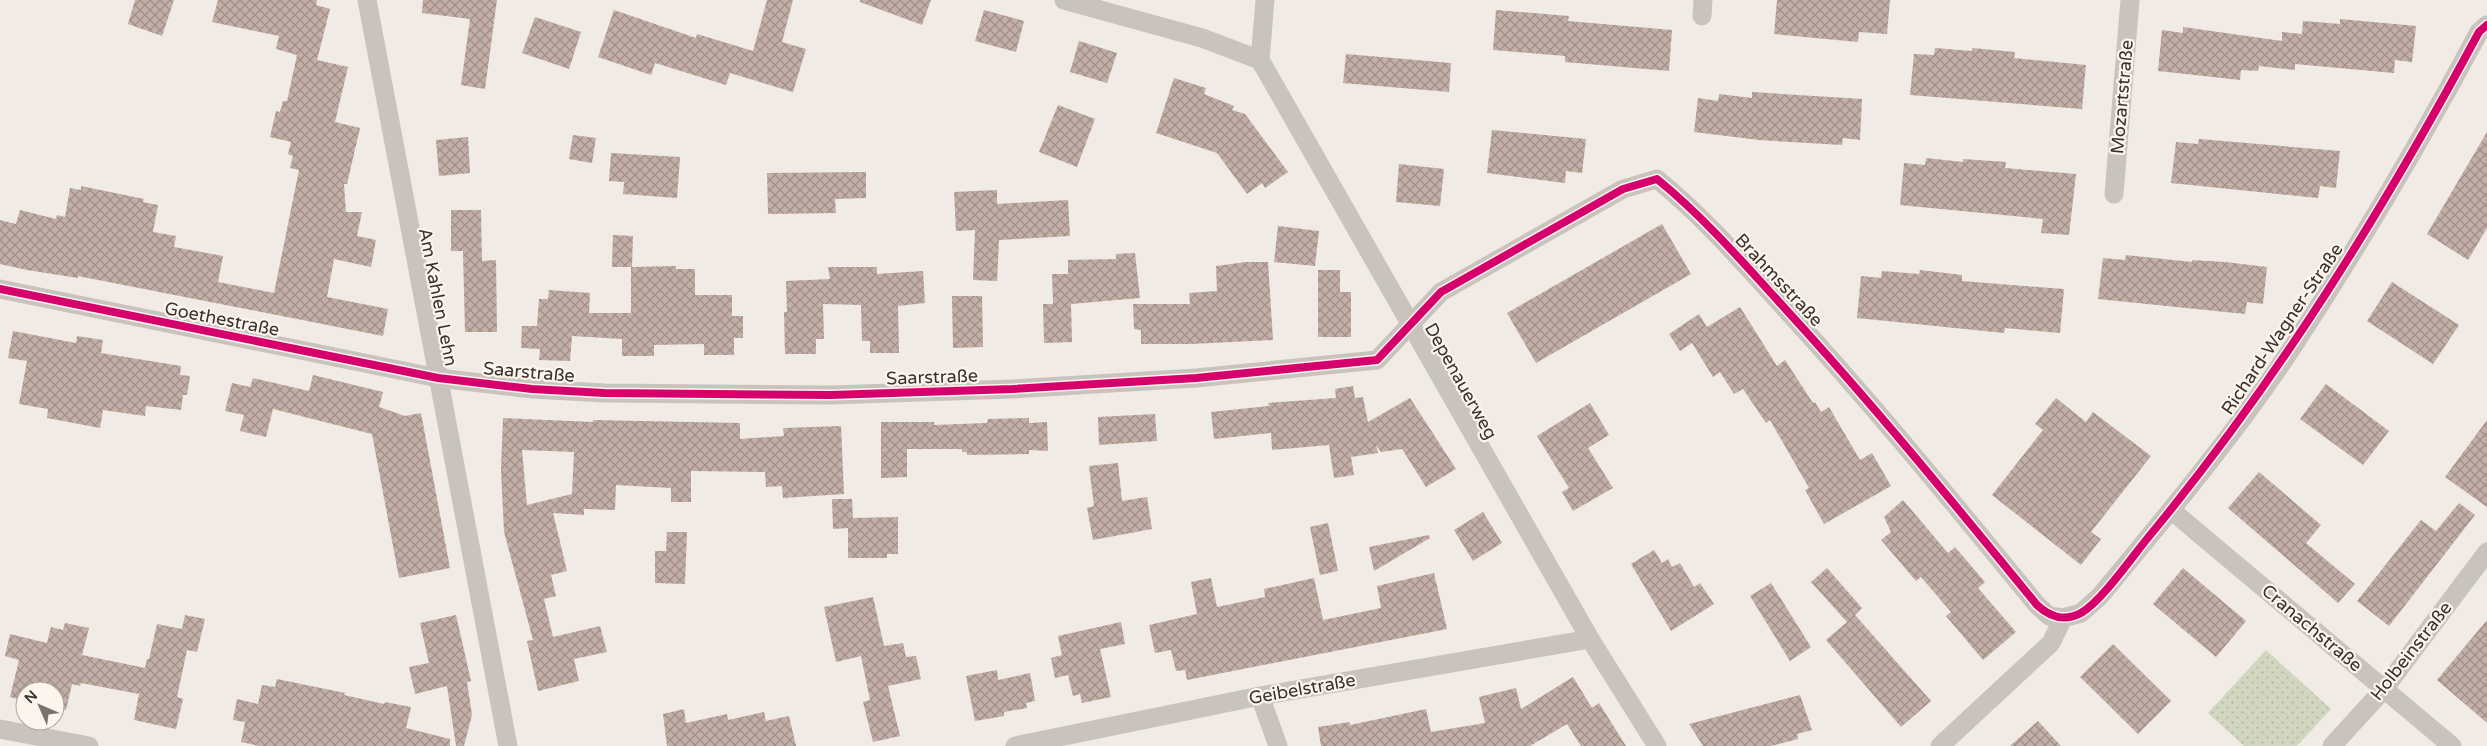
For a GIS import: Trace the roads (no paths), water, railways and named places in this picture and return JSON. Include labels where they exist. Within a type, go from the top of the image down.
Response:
[{"type":"street","name":"Am Kahlen Lehn","points":[[367,0],[508,746]]},
{"type":"street","points":[[1064,0],[1202,38],[1260,60],[1265,0]]},
{"type":"street","name":"Mozartstraße","points":[[2114,194],[2130,0]]},
{"type":"street","name":"Richard-Wagner-Straße","points":[[2063,618],[2081,613],[2100,596],[2171,510],[2294,346],[2420,143],[2479,32],[2487,25]]},
{"type":"street","name":"Depenauerweg","points":[[1260,60],[1590,639],[1657,746]]},
{"type":"street","name":"Brahmsstraße","points":[[1411,323],[1440,292],[1624,189],[1656,179],[1681,199],[1728,246],[1820,347],[1936,481],[2037,605],[2048,616],[2063,618]]},
{"type":"street","name":"Goethestraße","points":[[0,289],[438,378]]},
{"type":"street","name":"Saarstraße","points":[[438,378],[604,393],[832,395],[1013,389],[1196,378],[1377,360],[1411,323]]},
{"type":"street","name":"Cranachstraße","points":[[2171,510],[2452,746]]},
{"type":"street","name":"Holbeinstraße","points":[[2332,746],[2384,689],[2487,552]]},
{"type":"street","points":[[1940,746],[2051,643],[2063,618]]},
{"type":"street","name":"Geibelstraße","points":[[1015,746],[1260,696],[1590,639]]},
{"type":"street","points":[[1260,696],[1278,746]]},
{"type":"street","points":[[0,729],[89,746]]}]
